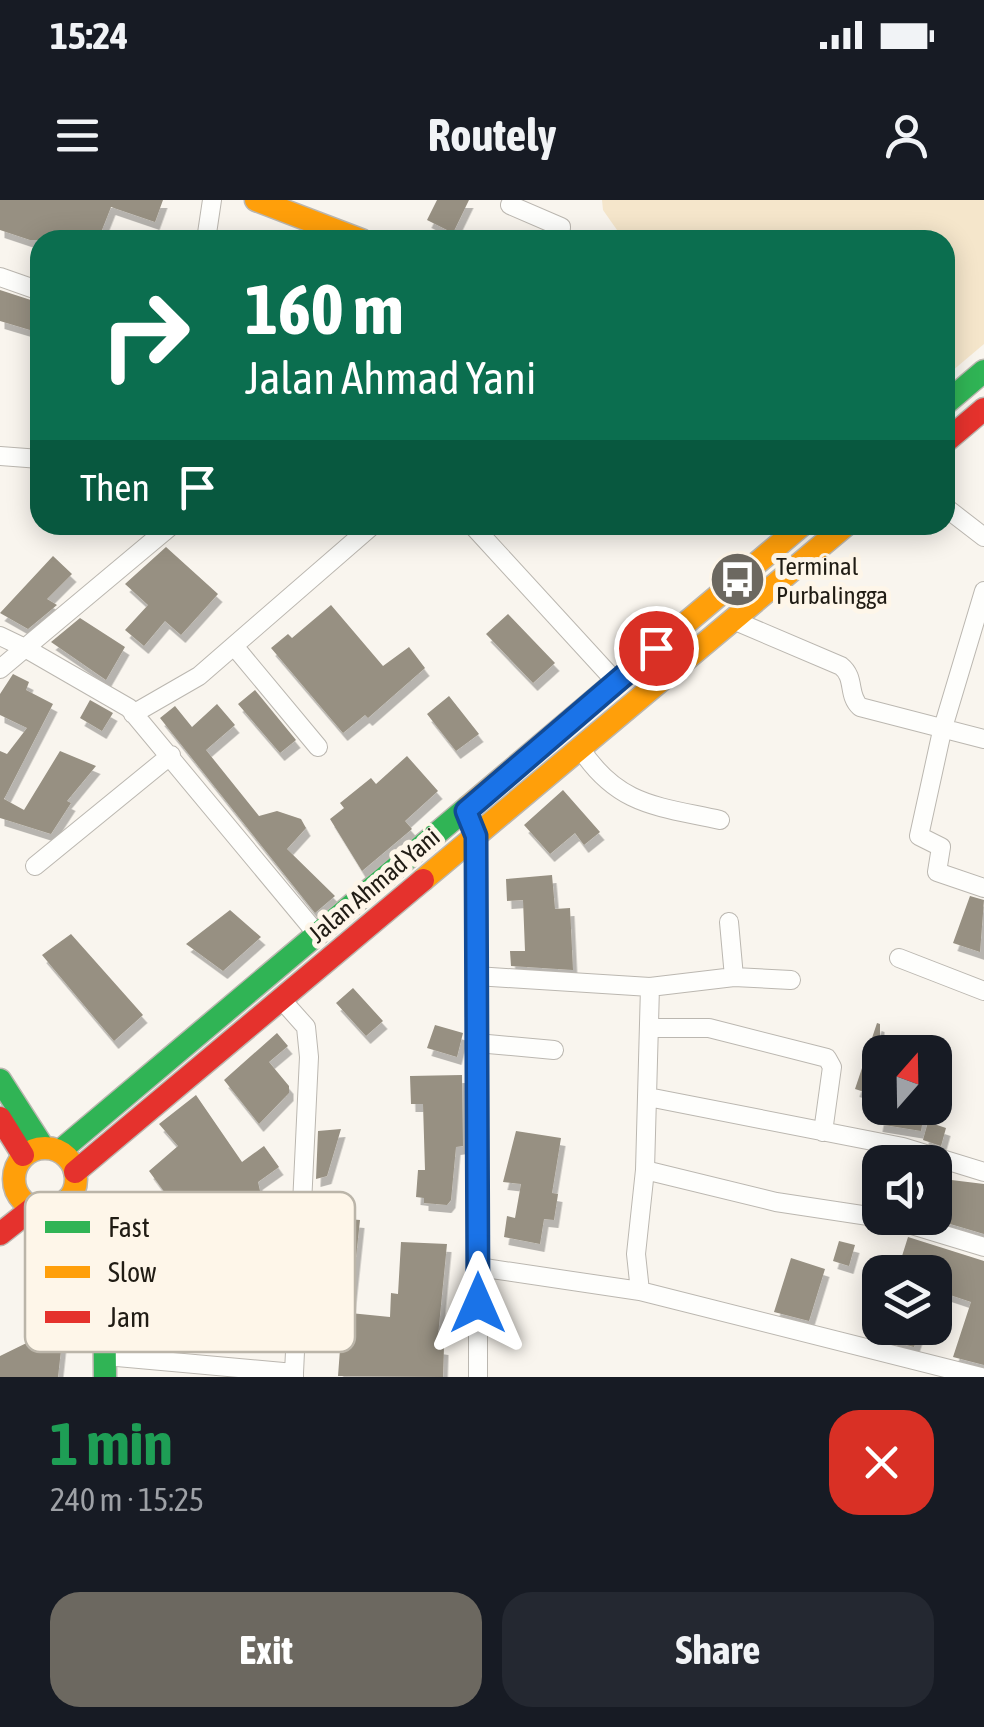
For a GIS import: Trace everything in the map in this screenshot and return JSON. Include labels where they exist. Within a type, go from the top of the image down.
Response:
[{"type":"main road","points":[[256,200],[294,207],[339,230]]},
{"type":"main road","points":[[955,396],[984,372]]},
{"type":"main road","points":[[955,434],[984,409]]},
{"type":"main road","name":"Jalan Ahmad Yani","points":[[42,1151],[317,934],[790,535]]},
{"type":"main road","name":"Jalan Ahmad Yani","points":[[75,1172],[834,535]]},
{"type":"main road","points":[[0,1080],[42,1151]]},
{"type":"main road","points":[[0,1118],[75,1172],[70,1192]]},
{"type":"main road","points":[[8,1196],[14,1172],[42,1151]]},
{"type":"main road","points":[[0,1234],[25,1214]]},
{"type":"street","points":[[208,230],[212,200]]},
{"type":"street","points":[[510,205],[561,230]]},
{"type":"street","points":[[0,277],[30,288]]},
{"type":"street","points":[[0,456],[30,458]]},
{"type":"street","points":[[955,515],[984,538]]},
{"type":"street","points":[[0,670],[160,535]]},
{"type":"street","points":[[134,714],[199,676],[362,535]]},
{"type":"street","points":[[481,535],[616,682]]},
{"type":"street","points":[[984,590],[942,731],[919,836],[942,848],[936,872],[984,888]]},
{"type":"street","points":[[733,620],[841,666],[851,678],[852,695],[860,707],[984,739]]},
{"type":"street","points":[[0,636],[134,714],[317,934]]},
{"type":"street","points":[[234,646],[318,746]]},
{"type":"street","points":[[580,748],[598,776],[622,795],[720,820]]},
{"type":"street","points":[[36,866],[171,755]]},
{"type":"street","points":[[466,811],[476,836],[478,1377]]},
{"type":"street","points":[[729,922],[734,977]]},
{"type":"street","points":[[899,958],[984,991]]},
{"type":"street","points":[[476,976],[650,986],[734,977],[790,980]]},
{"type":"street","points":[[640,1291],[636,1254],[645,1170],[650,986]]},
{"type":"street","points":[[281,999],[306,1027],[309,1058],[303,1192]]},
{"type":"street","points":[[650,1028],[708,1028],[828,1058],[832,1067],[823,1132]]},
{"type":"street","points":[[476,1043],[554,1050]]},
{"type":"street","points":[[648,1097],[903,1147],[984,1172]]},
{"type":"street","points":[[645,1170],[776,1202],[894,1220],[984,1247]]},
{"type":"street","points":[[478,1266],[640,1291],[942,1373],[981,1377]]},
{"type":"street","points":[[106,1366],[294,1375]]},
{"type":"shaded area","points":[[602,200],[984,200],[984,344],[955,369],[955,230],[617,230],[603,210]]},
{"type":"building","points":[[0,200],[163,200],[155,222],[111,207],[102,230],[30,230],[30,240],[0,230]]},
{"type":"building","points":[[437,200],[469,200],[454,230],[427,220]]},
{"type":"building","points":[[0,290],[30,300],[30,330],[0,321]]},
{"type":"building","points":[[166,547],[218,594],[181,635],[165,621],[144,646],[125,630],[148,605],[125,584]]},
{"type":"building","points":[[53,556],[72,574],[47,599],[57,605],[28,629],[0,613]]},
{"type":"building","points":[[331,605],[383,666],[409,647],[425,668],[368,718],[365,715],[343,733],[271,648],[288,634],[292,638]]},
{"type":"building","points":[[508,614],[555,663],[533,683],[486,634]]},
{"type":"building","points":[[80,618],[125,647],[106,680],[51,642]]},
{"type":"building","points":[[13,674],[29,682],[26,690],[53,704],[4,799],[24,810],[60,751],[96,766],[67,801],[71,803],[51,834],[0,818],[0,751],[7,754],[27,728],[0,715],[0,694]]},
{"type":"building","points":[[255,690],[296,740],[280,753],[238,704]]},
{"type":"building","points":[[449,696],[479,734],[456,751],[427,714]]},
{"type":"building","points":[[90,700],[113,713],[102,731],[80,718]]},
{"type":"building","points":[[217,704],[235,725],[206,750],[259,816],[277,811],[301,819],[306,828],[287,849],[335,896],[315,913],[160,718],[175,706],[192,727]]},
{"type":"building","points":[[407,756],[438,791],[405,821],[412,829],[362,871],[330,819],[344,808],[340,803],[371,778],[376,784]]},
{"type":"building","points":[[563,790],[600,832],[584,845],[575,833],[550,854],[524,825]]},
{"type":"building","points":[[552,875],[555,909],[570,908],[573,970],[511,966],[510,951],[525,951],[523,900],[507,901],[506,879]]},
{"type":"building","points":[[970,896],[984,900],[980,952],[953,943]]},
{"type":"building","points":[[230,910],[261,937],[223,971],[186,944]]},
{"type":"building","points":[[71,934],[143,1015],[114,1041],[42,955]]},
{"type":"building","points":[[353,988],[383,1021],[366,1036],[336,1003]]},
{"type":"building","points":[[435,1025],[463,1033],[457,1057],[427,1048]]},
{"type":"building","points":[[277,1033],[288,1046],[269,1062],[289,1086],[289,1093],[259,1124],[224,1080]]},
{"type":"building","points":[[862,1068],[862,1091],[855,1089]]},
{"type":"building","points":[[462,1075],[463,1146],[456,1147],[451,1200],[447,1205],[424,1203],[424,1198],[416,1197],[418,1170],[425,1170],[423,1104],[411,1104],[410,1076]]},
{"type":"building","points":[[196,1095],[242,1162],[264,1146],[279,1167],[258,1182],[260,1192],[164,1192],[149,1171],[178,1146],[159,1124]]},
{"type":"building","points":[[884,1125],[922,1125],[921,1131]]},
{"type":"building","points":[[927,1125],[946,1128],[941,1145],[923,1140]]},
{"type":"building","points":[[341,1129],[327,1176],[316,1179],[318,1131]]},
{"type":"building","points":[[516,1131],[561,1138],[552,1193],[558,1194],[554,1220],[544,1219],[540,1244],[504,1237],[507,1216],[515,1218],[521,1184],[503,1182]]},
{"type":"building","points":[[952,1180],[984,1184],[984,1234],[952,1225]]},
{"type":"building","points":[[355,1220],[360,1220],[355,1266]]},
{"type":"building","points":[[908,1237],[984,1261],[984,1365],[953,1357],[971,1302],[952,1296],[952,1255],[902,1255]]},
{"type":"building","points":[[839,1241],[855,1245],[849,1266],[833,1261]]},
{"type":"building","points":[[401,1242],[447,1244],[437,1346],[444,1347],[443,1377],[338,1376],[340,1352],[355,1352],[355,1314],[390,1317],[391,1293],[398,1294]]},
{"type":"building","points":[[791,1258],[825,1269],[809,1321],[774,1312]]},
{"type":"building","points":[[25,1344],[25,1352],[61,1352],[58,1377],[0,1377],[0,1356]]},
{"type":"traffic: fast","points":[[955,396],[984,371]]},
{"type":"traffic: fast","points":[[60,1151],[468,807]]},
{"type":"traffic: fast","points":[[0,1080],[43,1147]]},
{"type":"traffic: fast","points":[[105,1352],[105,1377]]},
{"type":"traffic: slow","points":[[256,200],[335,230]]},
{"type":"traffic: slow","points":[[468,807],[790,535]]},
{"type":"traffic: slow","points":[[423,880],[834,535]]},
{"type":"traffic: slow","points":[[25,1202],[16,1191],[14,1179],[16,1167],[33,1150],[57,1150],[74,1167],[76,1179]]},
{"type":"traffic: slow","points":[[73,1192],[76,1179]]},
{"type":"traffic: jam","points":[[955,434],[984,409]]},
{"type":"traffic: jam","points":[[75,1172],[423,880]]},
{"type":"traffic: jam","points":[[0,1118],[23,1155]]},
{"type":"traffic: jam","points":[[0,1234],[25,1214]]},
{"type":"place","name":"Terminal Purbalingga","points":[[737,580]]},
{"type":"route","points":[[478,1303],[476,836],[466,811],[656,648]]}]
